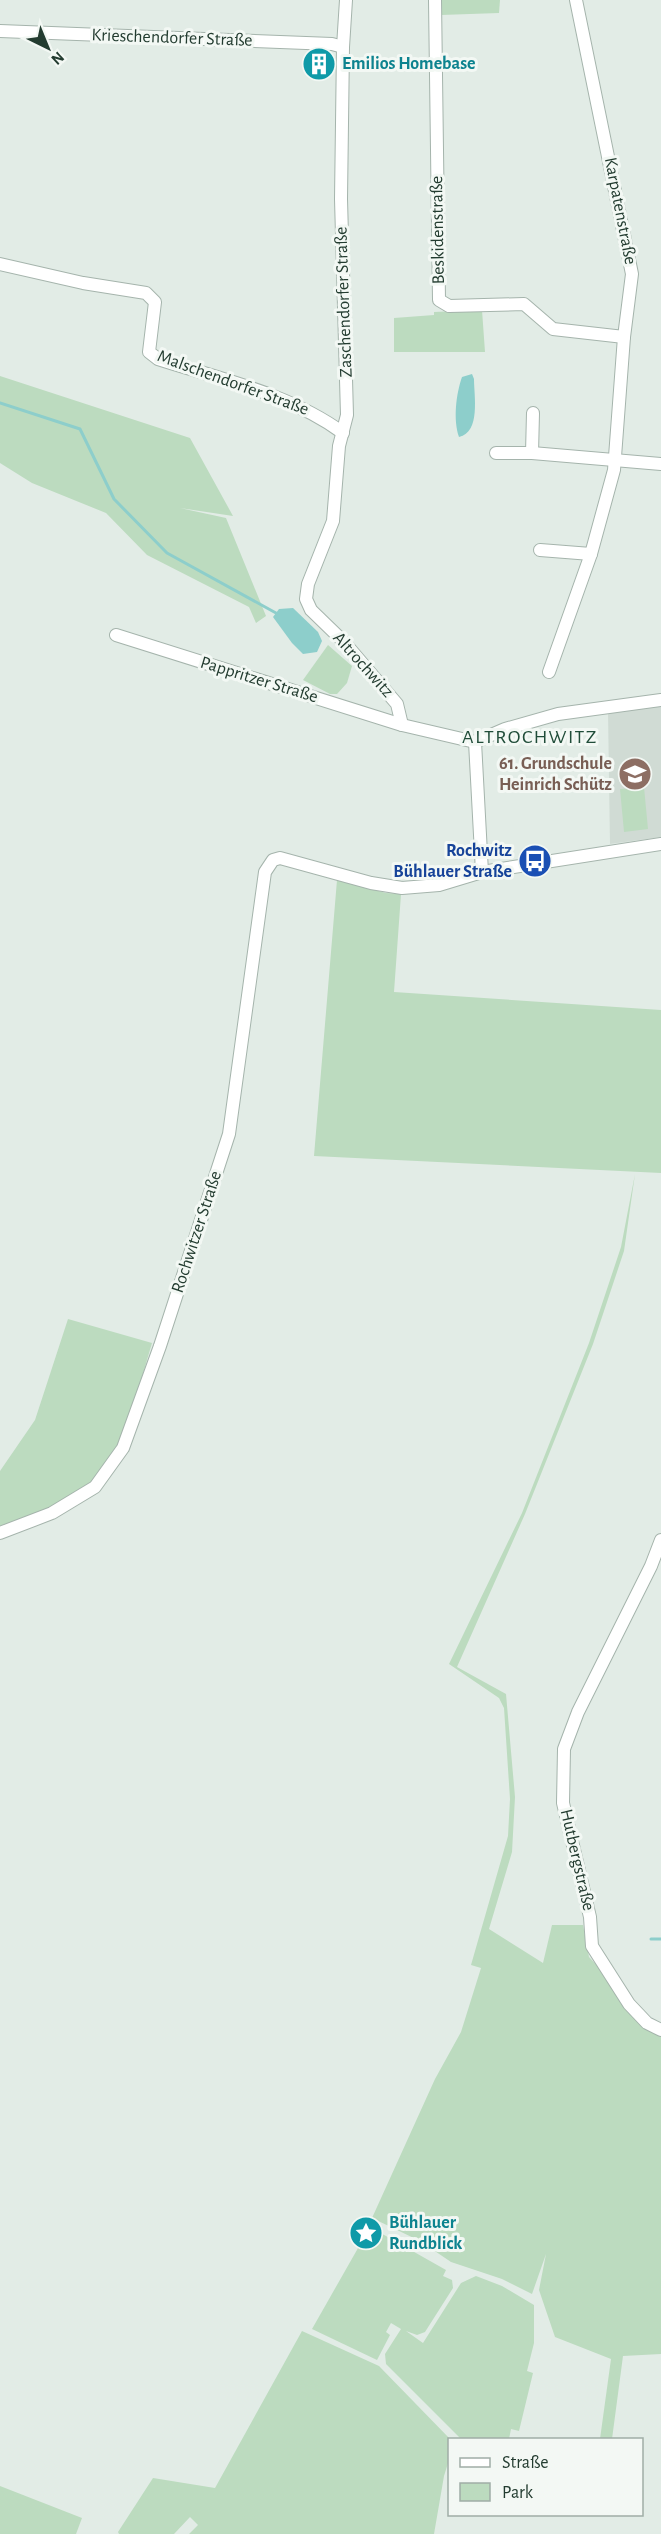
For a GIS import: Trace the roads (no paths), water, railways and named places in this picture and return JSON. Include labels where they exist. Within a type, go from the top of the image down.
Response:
[{"type":"street","name":"Zaschendorfer Straße","points":[[306,599],[308,584],[333,521],[339,446],[348,415],[341,199],[343,47],[346,0]]},
{"type":"street","name":"Beskidenstraße","points":[[435,0],[439,300],[449,306],[524,304],[553,329],[624,338]]},
{"type":"street","name":"Karpatenstraße","points":[[549,672],[591,554],[615,461],[624,338],[632,274],[576,0]]},
{"type":"street","name":"Krieschendorfer Straße","points":[[0,31],[332,44],[343,47]]},
{"type":"street","name":"Malschendorfer Straße","points":[[0,264],[83,283],[146,293],[155,302],[148,344],[149,352],[158,358],[291,402],[320,416],[343,433]]},
{"type":"street","points":[[531,453],[533,413]]},
{"type":"street","points":[[496,453],[531,453],[661,464]]},
{"type":"street","points":[[540,550],[591,554]]},
{"type":"street","name":"Altrochwitz","points":[[306,599],[311,610],[344,642],[397,704],[402,724]]},
{"type":"street","name":"Pappritzer Straße","points":[[116,635],[402,724]]},
{"type":"street","points":[[402,724],[476,742],[505,729],[558,714],[661,700]]},
{"type":"street","points":[[476,742],[482,872],[661,844]]},
{"type":"street","name":"Rochwitzer Straße","points":[[0,1533],[52,1513],[95,1487],[123,1448],[160,1346],[229,1134],[265,872],[273,860],[280,858],[371,883],[402,888],[439,885],[482,872]]},
{"type":"street","name":"Hutbergstraße","points":[[661,1540],[651,1566],[578,1712],[564,1749],[563,1803],[590,1917],[592,1946],[629,2004],[647,2023],[661,2030]]},
{"type":"water","points":[[472,374],[475,412],[471,428],[459,437],[456,415],[458,391],[462,377]]},
{"type":"water","points":[[293,608],[318,632],[322,641],[317,652],[303,654],[273,617],[279,609]]},
{"type":"waterway","points":[[0,403],[80,429],[114,499],[167,553],[276,613]]},
{"type":"waterway","points":[[651,1939],[661,1939]]},
{"type":"place","name":"Emilios Homebase","points":[[319,64]]},
{"type":"place","name":"61. Grundschule Heinrich Schütz","points":[[635,774]]},
{"type":"place","name":"Rochwitz Bühlauer Straße","points":[[535,861]]},
{"type":"place","name":"Bühlauer Rundblick","points":[[366,2233]]},
{"type":"district","name":"ALTROCHWITZ","points":[[530,737]]}]
